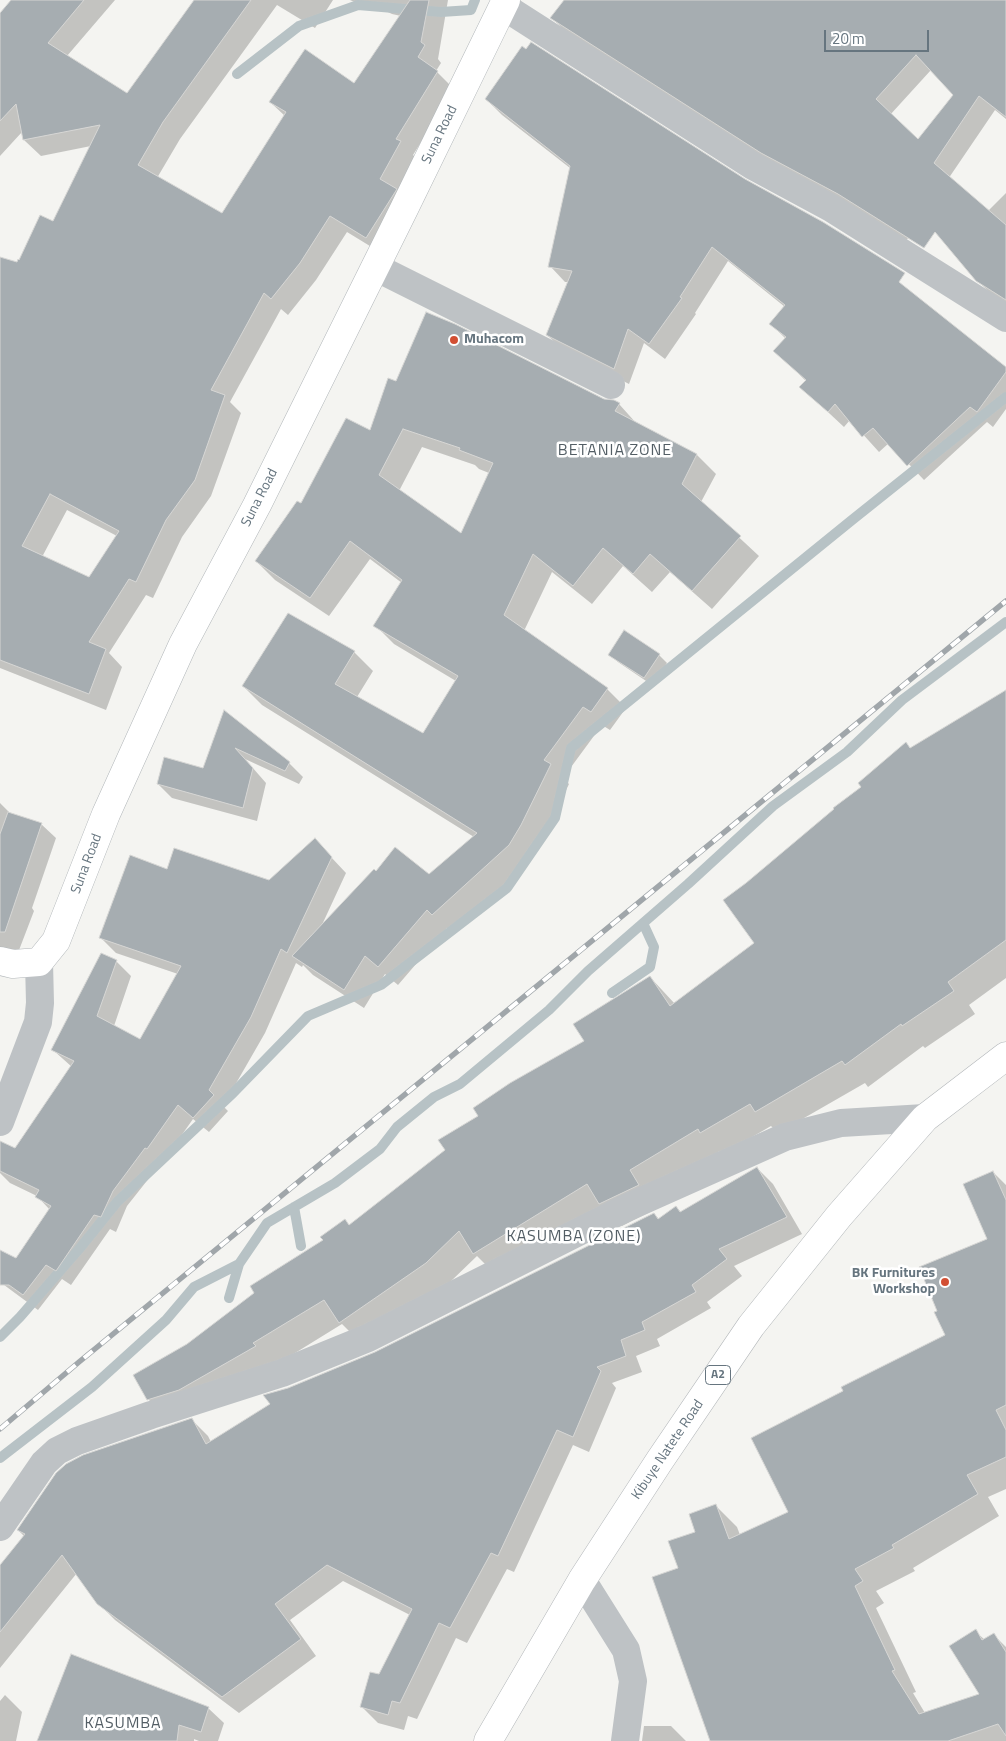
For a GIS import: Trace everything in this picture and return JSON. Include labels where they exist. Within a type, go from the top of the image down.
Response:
[{"type":"street","name":"Suna Road","points":[[39,962],[56,941],[106,814],[183,644],[257,504],[504,3]]},
{"type":"street","points":[[504,3],[753,166],[831,208],[1006,318]]},
{"type":"street","points":[[375,267],[611,385]]},
{"type":"street","points":[[0,961],[13,964],[39,962],[40,1004],[38,1022],[0,1122]]},
{"type":"street","name":"Kibuye Natete Road","points":[[488,1741],[582,1580],[750,1326],[839,1216],[925,1118],[1006,1056]]},
{"type":"street","points":[[0,1528],[44,1463],[57,1451],[77,1441],[282,1373],[368,1338],[626,1208],[785,1137],[841,1123],[925,1118]]},
{"type":"street","points":[[582,1580],[626,1650],[633,1681],[625,1741]]},
{"type":"building","points":[[11,0],[84,0],[48,43],[127,93],[194,0],[251,0],[163,122],[138,165],[222,213],[286,112],[269,102],[305,49],[354,83],[410,0],[429,0],[421,42],[425,45],[418,57],[438,71],[396,139],[401,141],[380,179],[397,189],[366,238],[330,216],[300,263],[271,299],[264,293],[211,390],[225,395],[195,480],[166,520],[136,582],[129,579],[89,642],[106,649],[89,694],[0,660],[0,257],[17,262],[40,215],[53,221],[100,125],[23,140],[16,104],[0,121],[0,13]],"holes":[[[50,494],[119,531],[89,577],[22,546]]]},
{"type":"building","points":[[564,0],[1006,0],[1006,117],[979,96],[934,163],[1006,225],[1006,300],[976,281],[935,232],[924,248],[838,194],[761,153],[550,18]],"holes":[[[916,55],[953,95],[918,139],[876,99]]]},
{"type":"building","points":[[531,42],[745,179],[823,222],[905,273],[899,282],[1006,367],[1006,372],[977,412],[970,407],[907,466],[873,428],[862,437],[835,404],[828,412],[799,387],[806,380],[773,351],[786,337],[769,324],[785,305],[712,247],[680,297],[682,298],[649,344],[628,329],[614,369],[546,335],[572,271],[548,267],[570,166],[485,99],[522,46],[526,49]]},
{"type":"building","points":[[426,312],[455,324],[604,399],[620,403],[615,411],[697,454],[682,484],[741,536],[692,591],[650,554],[633,574],[603,548],[573,586],[533,554],[504,615],[608,688],[591,712],[583,707],[544,760],[551,764],[509,845],[432,915],[427,910],[378,967],[365,956],[344,990],[292,956],[374,869],[376,871],[395,847],[429,874],[477,833],[242,686],[288,613],[355,651],[335,684],[423,733],[458,676],[373,626],[402,580],[350,541],[310,598],[255,561],[297,501],[301,503],[346,418],[370,430],[388,378],[396,381]],"holes":[[[403,429],[460,448],[459,450],[493,463],[461,533],[379,475]]]},
{"type":"building","points":[[624,630],[660,654],[644,678],[608,655]]},
{"type":"building","points":[[1006,690],[1006,940],[948,982],[954,991],[902,1026],[901,1024],[845,1065],[842,1061],[755,1112],[750,1104],[700,1133],[698,1129],[630,1170],[639,1185],[599,1204],[587,1184],[473,1254],[459,1231],[426,1263],[339,1323],[324,1300],[253,1343],[256,1346],[179,1390],[147,1400],[133,1375],[187,1344],[254,1293],[250,1286],[323,1240],[320,1237],[345,1219],[349,1225],[445,1150],[438,1140],[478,1116],[473,1108],[510,1083],[584,1041],[573,1024],[650,976],[670,1006],[754,943],[723,900],[861,787],[858,783],[906,742],[910,748]]},
{"type":"building","points":[[224,710],[290,762],[285,771],[235,748],[253,768],[243,808],[157,784],[164,757],[203,768]]},
{"type":"building","points":[[8,812],[42,823],[5,932],[0,932],[0,834]]},
{"type":"building","points":[[315,838],[332,857],[287,953],[281,949],[251,1017],[209,1090],[214,1095],[193,1118],[178,1105],[147,1149],[145,1148],[113,1191],[101,1217],[94,1215],[56,1271],[46,1265],[23,1295],[9,1285],[0,1285],[0,1250],[16,1258],[51,1206],[35,1197],[39,1190],[0,1171],[0,1141],[15,1148],[74,1061],[51,1050],[101,953],[117,960],[97,1016],[140,1039],[181,966],[99,938],[130,855],[167,869],[174,848],[269,880]]},
{"type":"building","points":[[757,1167],[787,1217],[719,1249],[727,1259],[692,1285],[696,1292],[642,1322],[645,1330],[621,1340],[626,1356],[597,1367],[601,1371],[573,1437],[557,1430],[498,1556],[491,1553],[450,1628],[439,1623],[400,1703],[392,1701],[388,1715],[360,1707],[370,1672],[379,1674],[412,1609],[327,1565],[275,1604],[301,1639],[222,1697],[97,1604],[62,1555],[0,1632],[0,1565],[25,1534],[17,1530],[56,1473],[66,1464],[83,1455],[192,1418],[206,1444],[270,1404],[263,1395],[288,1388],[375,1352],[654,1213],[658,1219],[676,1206],[680,1212]]},
{"type":"building","points":[[993,1171],[1006,1200],[1006,1405],[996,1410],[1006,1430],[1006,1457],[967,1475],[978,1494],[892,1545],[894,1548],[855,1569],[863,1581],[855,1586],[895,1670],[892,1671],[919,1714],[979,1694],[949,1646],[976,1629],[982,1640],[994,1633],[1006,1652],[1006,1736],[998,1724],[948,1741],[710,1741],[652,1577],[678,1568],[668,1541],[695,1532],[689,1514],[716,1504],[729,1539],[788,1512],[751,1438],[843,1391],[841,1387],[945,1335],[934,1312],[937,1311],[919,1267],[987,1239],[963,1184]]},
{"type":"building","points":[[71,1654],[209,1707],[201,1732],[179,1725],[177,1741],[37,1741]]},
{"type":"waterway","points":[[237,74],[299,26],[358,5],[441,12],[471,10],[475,0]]},
{"type":"waterway","points":[[0,1337],[20,1317],[80,1248],[117,1202],[233,1093],[308,1016],[381,985],[507,888],[555,818],[571,748],[1006,397]]},
{"type":"waterway","points":[[229,1298],[239,1264],[267,1223],[335,1183],[380,1149],[397,1127],[434,1097],[460,1084],[549,1010],[588,971],[688,884],[773,806],[847,752],[902,700],[1006,622]]},
{"type":"waterway","points":[[612,993],[650,967],[654,947],[643,923]]},
{"type":"waterway","points":[[294,1207],[301,1246]]},
{"type":"waterway","points":[[0,1458],[92,1387],[166,1320],[194,1287],[239,1264]]},
{"type":"railway","points":[[0,1429],[79,1362],[1006,601]]},
{"type":"place","name":"Muhacom","points":[[454,340]]},
{"type":"place","name":"BK Furnitures Workshop","points":[[945,1282]]},
{"type":"district","name":"BETANIA ZONE","points":[[615,451]]},
{"type":"district","name":"KASUMBA (ZONE)","points":[[574,1237]]},
{"type":"district","name":"KASUMBA","points":[[123,1724]]}]
